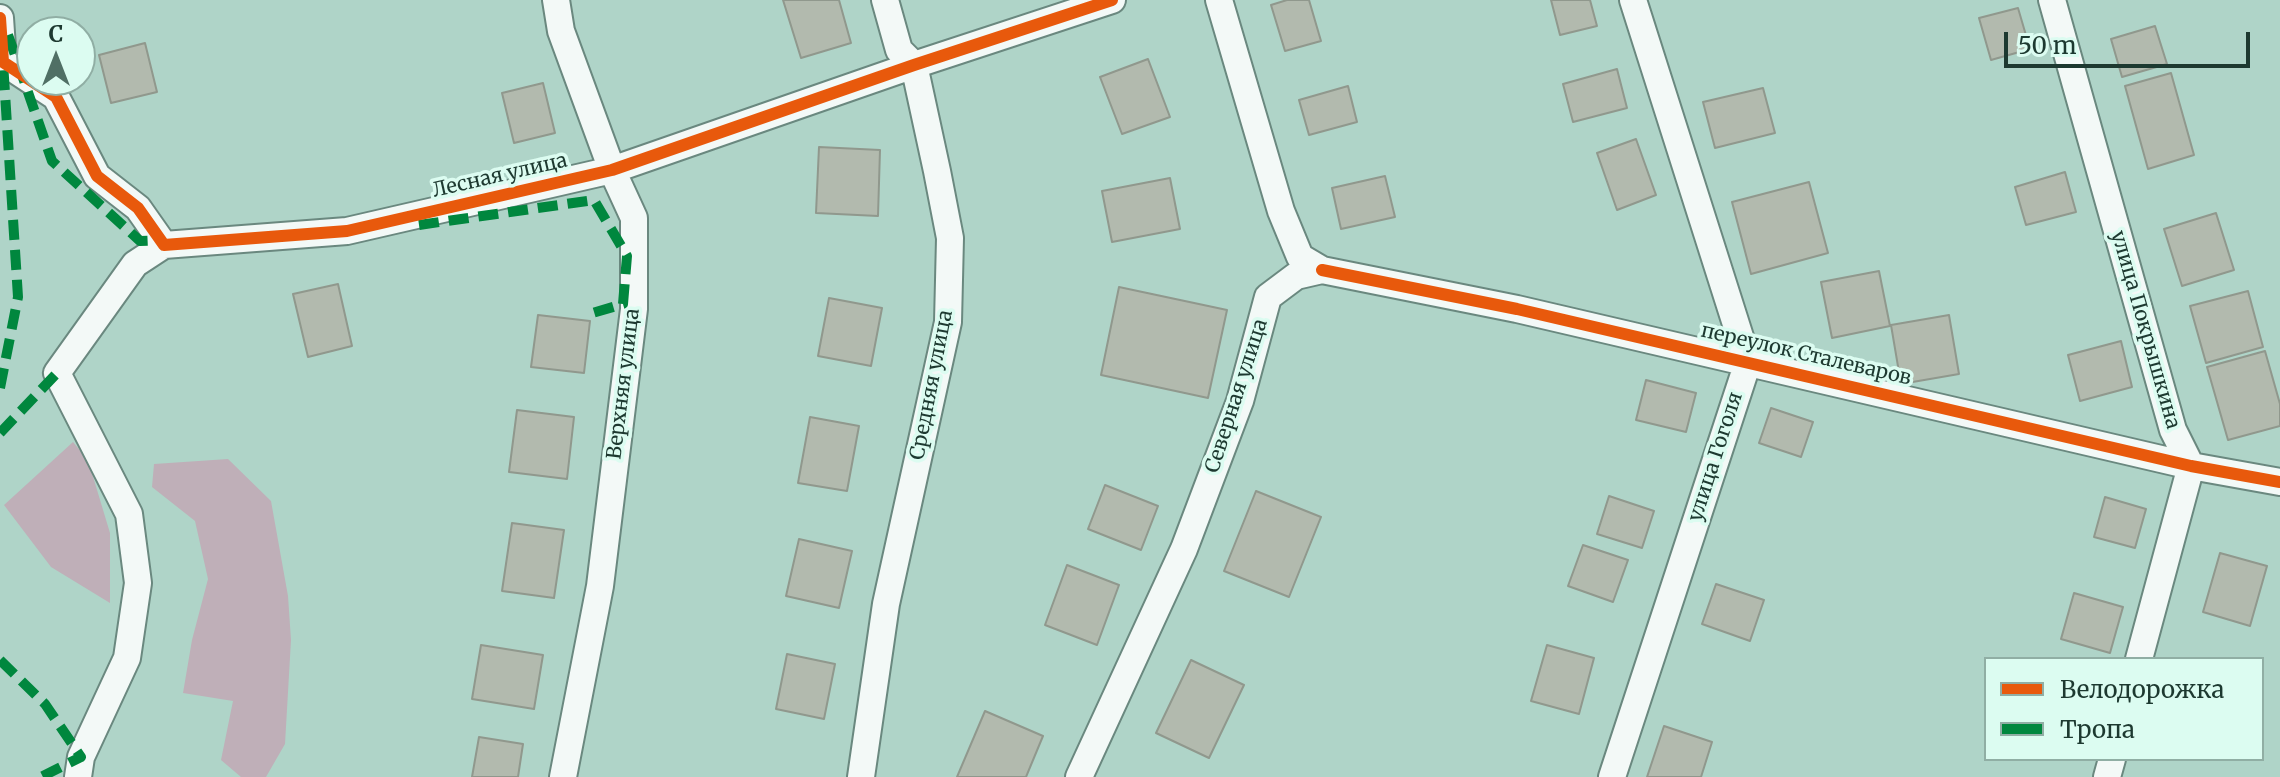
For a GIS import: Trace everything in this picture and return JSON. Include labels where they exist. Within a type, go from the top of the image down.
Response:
[{"type":"street","name":"Верхняя улица","points":[[556,0],[561,31],[612,170],[634,218],[634,309],[600,586],[563,777]]},
{"type":"street","name":"Средняя улица","points":[[861,777],[886,604],[948,322],[950,238],[914,65],[899,50],[885,0]]},
{"type":"street","name":"Лесная улица","points":[[164,245],[347,231],[612,170],[1112,0]]},
{"type":"street","points":[[1219,0],[1281,211],[1300,257],[1322,270]]},
{"type":"street","points":[[1633,0],[1748,362]]},
{"type":"street","name":"улица Покрышкина","points":[[2052,0],[2173,430],[2191,466]]},
{"type":"street","points":[[0,18],[3,62],[56,97],[97,176],[138,208],[164,245],[135,264],[57,373],[129,514],[138,583],[127,658],[81,757],[78,777]]},
{"type":"street","name":"переулок Сталеваров","points":[[1322,270],[1517,309],[2191,466],[2280,482]]},
{"type":"street","name":"Северная улица","points":[[1079,777],[1184,549],[1240,401],[1268,297],[1296,276],[1322,270]]},
{"type":"street","name":"улица Гоголя","points":[[1612,777],[1748,362]]},
{"type":"street","points":[[2140,657],[2191,466]]},
{"type":"shaded area","points":[[73,442],[88,460],[110,533],[110,603],[51,567],[4,505]]},
{"type":"shaded area","points":[[228,459],[271,501],[288,596],[291,640],[285,744],[266,777],[241,777],[221,760],[233,701],[183,693],[192,640],[208,579],[195,521],[152,487],[154,464]]},
{"type":"building","points":[[783,0],[839,0],[851,43],[801,58]]},
{"type":"building","points":[[1287,0],[1309,0],[1321,41],[1285,51],[1271,5]]},
{"type":"building","points":[[1551,0],[1590,0],[1597,26],[1560,35]]},
{"type":"building","points":[[2018,8],[2030,49],[1991,60],[1979,18]]},
{"type":"building","points":[[2155,26],[2167,64],[2122,77],[2111,39]]},
{"type":"building","points":[[145,43],[157,92],[111,103],[99,55]]},
{"type":"building","points":[[1148,59],[1170,117],[1122,134],[1100,77]]},
{"type":"building","points":[[1617,69],[1627,108],[1573,122],[1563,84]]},
{"type":"building","points":[[2171,73],[2194,155],[2148,169],[2125,86]]},
{"type":"building","points":[[543,83],[555,133],[514,143],[502,93]]},
{"type":"building","points":[[1348,86],[1357,122],[1309,135],[1299,100]]},
{"type":"building","points":[[1763,88],[1775,133],[1715,148],[1703,102]]},
{"type":"building","points":[[1636,139],[1656,195],[1617,210],[1597,153]]},
{"type":"building","points":[[819,147],[880,150],[878,216],[816,213]]},
{"type":"building","points":[[2065,172],[2076,212],[2026,225],[2015,187]]},
{"type":"building","points":[[1385,176],[1395,217],[1341,229],[1332,188]]},
{"type":"building","points":[[1170,178],[1180,229],[1112,242],[1102,191]]},
{"type":"building","points":[[1809,182],[1828,253],[1751,274],[1732,202]]},
{"type":"building","points":[[2216,213],[2234,270],[2182,286],[2164,229]]},
{"type":"building","points":[[1879,271],[1890,326],[1832,338],[1821,282]]},
{"type":"building","points":[[338,284],[352,346],[308,357],[293,294]]},
{"type":"building","points":[[1119,287],[1227,310],[1208,398],[1101,375]]},
{"type":"building","points":[[2248,291],[2263,347],[2206,363],[2190,306]]},
{"type":"building","points":[[829,298],[882,308],[871,366],[818,356]]},
{"type":"building","points":[[538,315],[590,321],[584,373],[531,367]]},
{"type":"building","points":[[1949,315],[1959,374],[1901,384],[1891,325]]},
{"type":"building","points":[[2121,341],[2132,387],[2080,401],[2068,355]]},
{"type":"building","points":[[2265,351],[2280,404],[2280,426],[2228,440],[2207,367]]},
{"type":"building","points":[[1646,380],[1696,393],[1686,432],[1636,420]]},
{"type":"building","points":[[1771,408],[1813,422],[1801,457],[1759,443]]},
{"type":"building","points":[[517,410],[574,417],[567,479],[509,472]]},
{"type":"building","points":[[810,417],[859,426],[847,491],[798,483]]},
{"type":"building","points":[[1105,485],[1158,506],[1141,550],[1088,529]]},
{"type":"building","points":[[1256,491],[1321,517],[1289,597],[1224,571]]},
{"type":"building","points":[[1609,496],[1654,511],[1642,548],[1597,534]]},
{"type":"building","points":[[2105,497],[2146,509],[2135,548],[2094,537]]},
{"type":"building","points":[[512,523],[564,530],[554,598],[502,591]]},
{"type":"building","points":[[799,539],[852,551],[839,608],[786,596]]},
{"type":"building","points":[[1583,545],[1628,560],[1613,602],[1568,586]]},
{"type":"building","points":[[2220,553],[2267,566],[2250,626],[2203,612]]},
{"type":"building","points":[[1067,565],[1119,585],[1097,645],[1045,625]]},
{"type":"building","points":[[1716,584],[1764,600],[1750,641],[1702,624]]},
{"type":"building","points":[[2074,593],[2123,607],[2110,653],[2061,639]]},
{"type":"building","points":[[481,645],[543,655],[534,709],[472,699]]},
{"type":"building","points":[[1547,645],[1594,658],[1579,714],[1531,701]]},
{"type":"building","points":[[787,654],[835,664],[824,719],[776,709]]},
{"type":"building","points":[[1191,660],[1244,685],[1209,758],[1156,733]]},
{"type":"building","points":[[985,711],[1043,736],[1026,777],[957,777]]},
{"type":"building","points":[[1664,726],[1712,742],[1701,777],[1647,777]]},
{"type":"building","points":[[479,737],[523,744],[518,777],[472,777]]},
{"type":"marked path","points":[[8,35],[52,161],[140,241],[164,240]]},
{"type":"marked path","points":[[0,388],[18,297],[3,62]]},
{"type":"marked path","points":[[419,225],[594,200],[627,256],[623,304],[586,315]]},
{"type":"marked path","points":[[0,433],[57,373]]},
{"type":"marked path","points":[[0,660],[45,704],[81,757],[41,777]]},
{"type":"cycle path","points":[[0,18],[3,62],[56,97],[97,176],[138,208],[164,245],[347,231],[612,170],[1112,0]]},
{"type":"cycle path","points":[[1322,270],[1517,309],[2191,466],[2280,482]]}]
